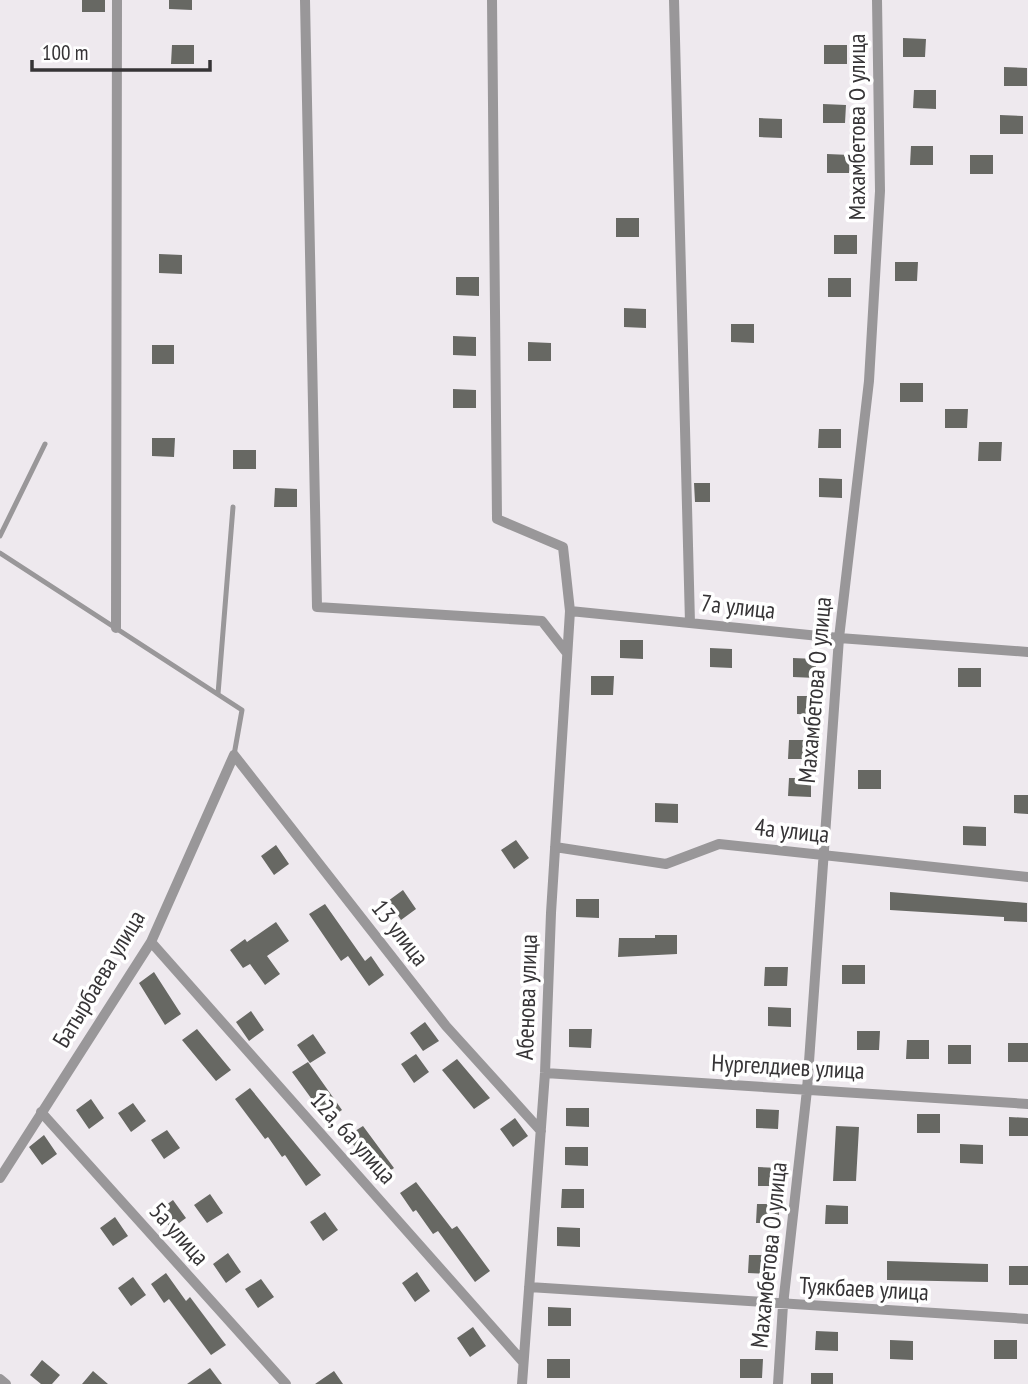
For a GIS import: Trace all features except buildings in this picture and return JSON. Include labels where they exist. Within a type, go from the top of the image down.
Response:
[{"type":"street","points":[[116,628],[117,0]]},
{"type":"street","points":[[305,0],[317,607],[542,621],[567,653]]},
{"type":"street","name":"Абенова улица","points":[[492,0],[497,519],[563,547],[570,611],[555,847],[545,1073],[522,1384]]},
{"type":"street","points":[[674,0],[690,623]]},
{"type":"street","name":"Махамбетова О улица","points":[[778,1384],[783,1305],[807,1090],[839,638],[869,381],[880,191],[877,0]]},
{"type":"street","name":"7а улица","points":[[570,611],[839,638],[1028,652]]},
{"type":"street","name":"Батырбаева улица","points":[[0,1178],[151,942],[234,755]]},
{"type":"street","name":"13 улица","points":[[234,755],[446,1026],[541,1131]]},
{"type":"street","name":"4а улица","points":[[555,847],[666,864],[719,844],[1028,877]]},
{"type":"street","name":"12а, 6а улица","points":[[151,942],[523,1362]]},
{"type":"street","name":"Нургелдиев улица","points":[[545,1073],[1028,1104]]},
{"type":"street","name":"5а улица","points":[[41,1112],[286,1384]]},
{"type":"street","name":"Туякбаев улица","points":[[529,1287],[1028,1319]]},
{"type":"street","points":[[0,1379],[6,1384]]},
{"type":"lane","points":[[0,536],[45,444]]},
{"type":"lane","points":[[218,694],[233,507]]},
{"type":"lane","points":[[0,553],[242,710],[234,755]]}]
